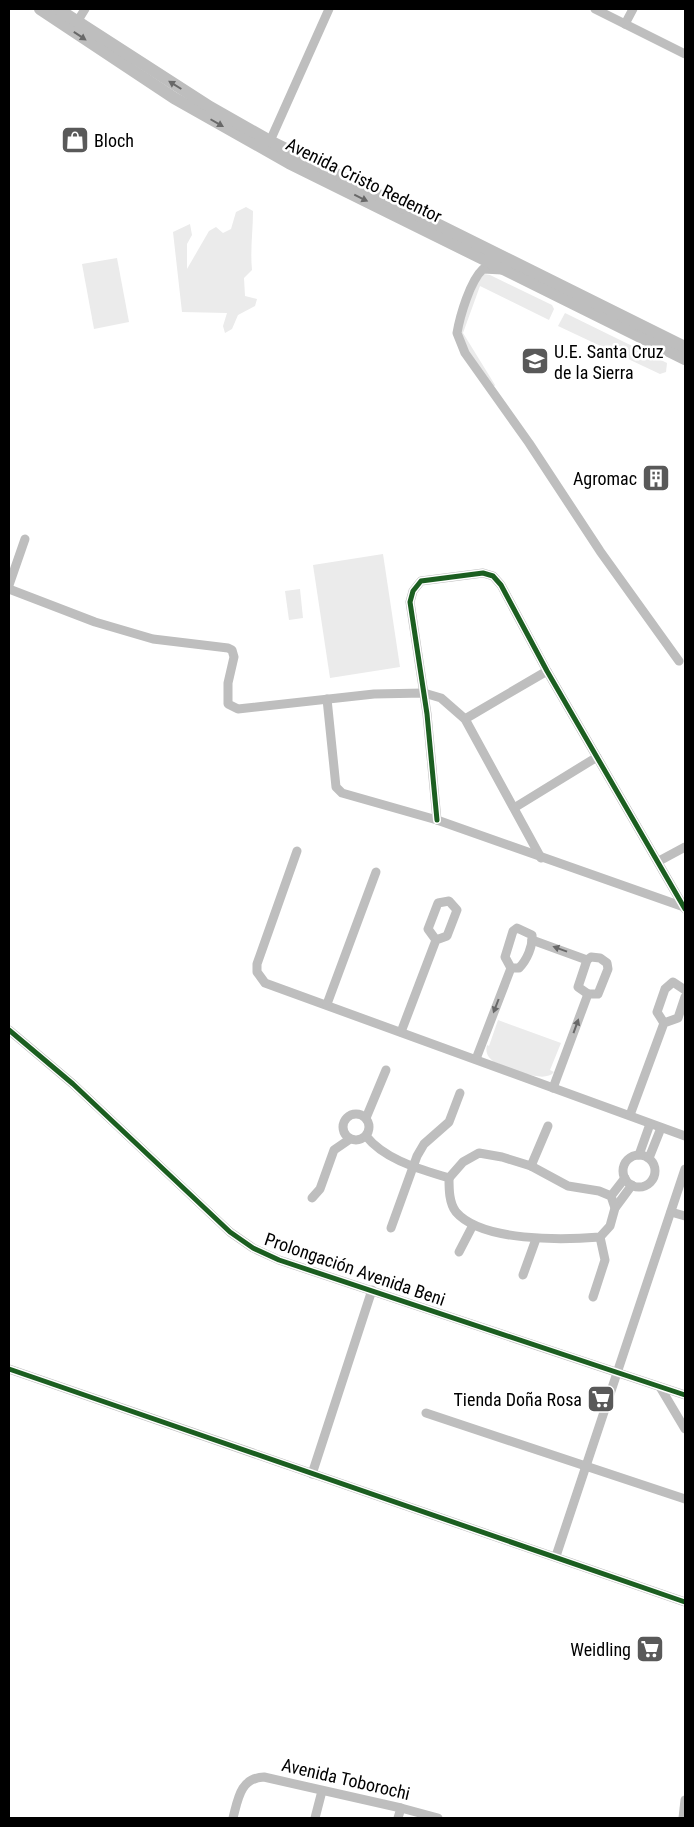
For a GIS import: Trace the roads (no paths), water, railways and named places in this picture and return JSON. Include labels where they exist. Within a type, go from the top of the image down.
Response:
[{"type":"highway","name":"Avenida Cristo Redentor","points":[[40,9],[167,93],[247,141],[685,359]]},
{"type":"highway","name":"Avenida Cristo Redentor","points":[[58,9],[210,107],[270,141],[685,347]]},
{"type":"street","points":[[77,22],[85,9]]},
{"type":"street","points":[[270,141],[329,9]]},
{"type":"street","points":[[595,9],[685,54]]},
{"type":"street","points":[[626,24],[633,9]]},
{"type":"street","points":[[466,249],[475,259],[479,273]]},
{"type":"street","points":[[510,271],[484,269],[479,273],[462,313],[457,333],[465,353],[529,443],[600,551],[679,660]]},
{"type":"street","points":[[9,585],[25,539]]},
{"type":"street","points":[[437,820],[424,693],[410,602],[413,591],[421,581],[483,573],[493,576],[501,584],[547,671],[685,908]]},
{"type":"street","points":[[9,589],[96,622],[153,639],[232,650],[234,657],[228,683],[228,704],[232,708],[238,709],[374,694],[424,693],[441,698],[465,719],[541,858]]},
{"type":"street","points":[[465,719],[547,671]]},
{"type":"street","points":[[327,699],[336,787],[348,795],[437,820],[685,908]]},
{"type":"street","points":[[514,808],[597,757]]},
{"type":"street","points":[[659,861],[685,847]]},
{"type":"street","points":[[297,851],[257,964],[257,972],[265,983],[685,1136]]},
{"type":"street","points":[[327,1004],[376,872]]},
{"type":"street","points":[[476,1059],[510,968],[505,957],[513,931],[517,928],[525,930],[532,935],[532,940],[524,962],[519,968],[510,968]]},
{"type":"street","points":[[401,1032],[436,940]]},
{"type":"street","points":[[532,940],[587,960]]},
{"type":"street","points":[[591,956],[600,958],[608,963],[608,969],[598,994],[588,994],[578,987],[587,960],[591,956]]},
{"type":"street","points":[[664,1023],[657,1012],[665,989],[674,982],[685,990]]},
{"type":"street","points":[[554,1088],[588,994]]},
{"type":"street","points":[[664,1023],[678,1018],[685,997]]},
{"type":"street","points":[[630,1115],[664,1023]]},
{"type":"street","name":"Prolongación Avenida Beni","points":[[9,1030],[73,1084],[230,1232],[253,1248],[279,1260],[660,1387]]},
{"type":"street","points":[[366,1118],[354,1114],[346,1118],[343,1127],[350,1138],[358,1140],[366,1136],[370,1129],[366,1118],[386,1070]]},
{"type":"street","points":[[391,1228],[413,1166],[424,1144],[449,1122],[460,1093]]},
{"type":"street","points":[[639,1155],[650,1124]]},
{"type":"street","points":[[531,1166],[548,1126]]},
{"type":"street","points":[[649,1158],[661,1128]]},
{"type":"street","points":[[366,1136],[390,1156],[449,1178]]},
{"type":"street","points":[[312,1198],[320,1189],[334,1150],[350,1138]]},
{"type":"street","points":[[611,1196],[598,1191],[568,1186],[531,1166],[502,1157],[479,1153],[464,1162],[449,1178],[450,1199],[455,1211],[473,1226],[536,1239],[600,1236],[610,1226],[615,1208],[629,1181],[624,1168],[626,1162],[639,1155],[649,1158],[655,1166],[654,1177],[647,1184],[629,1181],[611,1196]]},
{"type":"street","points":[[556,1556],[685,1169]]},
{"type":"street","points":[[611,1196],[615,1208]]},
{"type":"street","points":[[671,1212],[685,1216]]},
{"type":"street","points":[[459,1252],[473,1226]]},
{"type":"street","points":[[593,1297],[605,1260],[600,1236]]},
{"type":"street","points":[[523,1275],[536,1239]]},
{"type":"street","points":[[312,1474],[372,1290]]},
{"type":"street","points":[[9,1369],[685,1602]]},
{"type":"street","points":[[660,1387],[685,1395]]},
{"type":"street","points":[[660,1387],[685,1429]]},
{"type":"street","points":[[426,1414],[685,1499]]},
{"type":"street","name":"Avenida Toborochi","points":[[233,1818],[240,1793],[248,1781],[264,1777],[438,1818]]},
{"type":"street","points":[[314,1818],[322,1792]]},
{"type":"street","points":[[683,1818],[685,1800]]},
{"type":"street","points":[[398,1818],[401,1808]]},
{"type":"place","name":"Bloch","points":[[75,140]]},
{"type":"place","name":"U.E. Santa Cruz de la Sierra","points":[[535,361]]},
{"type":"place","name":"Agromac","points":[[656,478]]},
{"type":"place","name":"Tienda Doña Rosa","points":[[601,1399]]},
{"type":"place","name":"Weidling","points":[[650,1649]]}]
